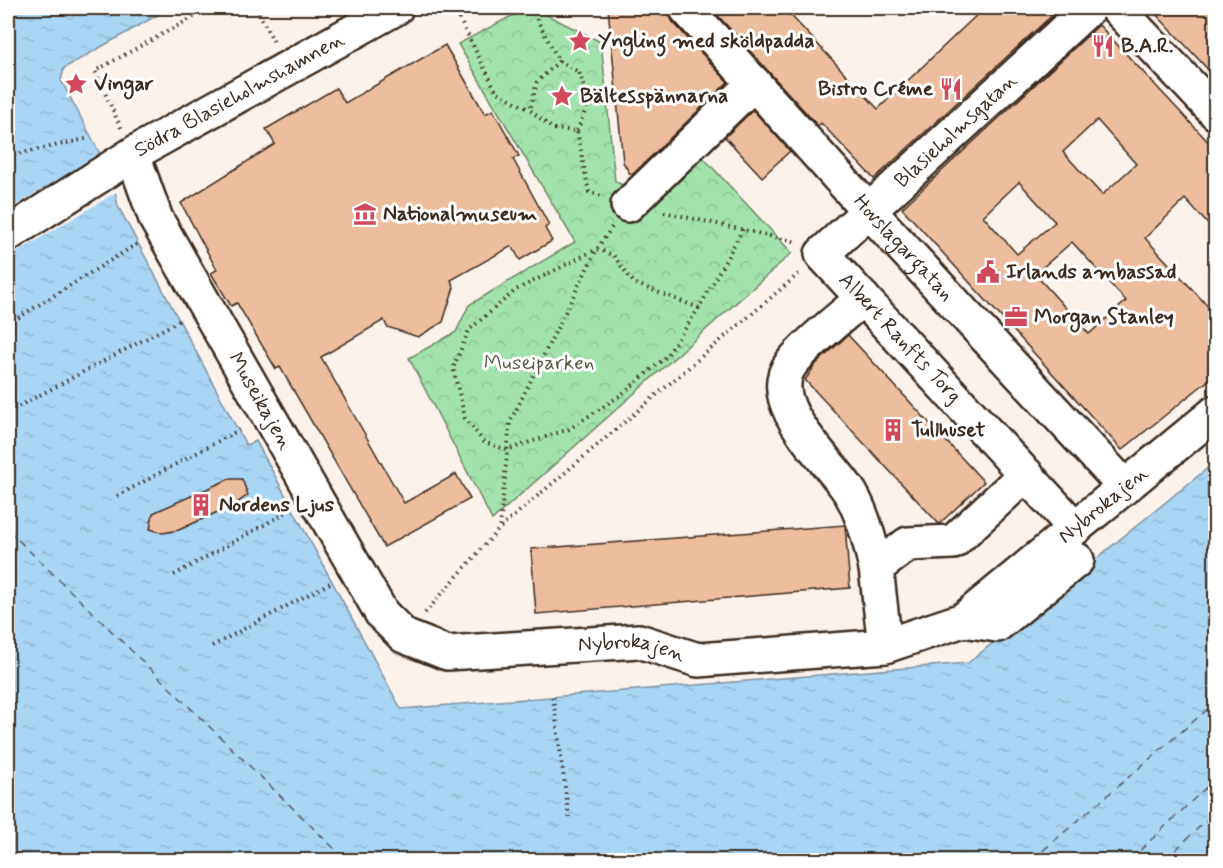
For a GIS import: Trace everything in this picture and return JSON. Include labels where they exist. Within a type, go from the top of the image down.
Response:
[{"type":"street","name":"Södra Blasieholmshamnen","points":[[8,234],[123,151],[288,68],[396,8]]},
{"type":"street","name":"Hovslagargatan","points":[[686,8],[869,211],[1124,486]]},
{"type":"street","name":"Blasieholmsgatan","points":[[822,254],[1089,8]]},
{"type":"street","points":[[1117,8],[1215,113]]},
{"type":"street","points":[[628,205],[754,83]]},
{"type":"street","name":"Museikajen","points":[[123,151],[156,219],[382,614],[404,636]]},
{"type":"street","name":"Albert Ranfts Torg","points":[[822,254],[1075,528]]},
{"type":"street","points":[[863,298],[790,364],[785,383],[785,399],[795,422],[850,493],[869,534],[876,568],[885,646]]},
{"type":"street","name":"Nybrokajen","points":[[404,636],[447,653],[639,641],[698,660],[885,646],[963,620],[1215,412]]},
{"type":"street","points":[[876,568],[908,544],[953,542],[1026,474]]},
{"type":"street","name":"Nybrokajen","points":[[963,620],[997,625],[1077,560]]},
{"type":"path","points":[[123,151],[95,70],[210,8]]},
{"type":"path","points":[[256,8],[288,68]]},
{"type":"path","points":[[454,8],[496,91],[530,110]]},
{"type":"path","points":[[558,61],[579,72],[589,101],[577,131]]},
{"type":"path","points":[[8,156],[90,138]]},
{"type":"path","points":[[500,528],[510,422],[597,249],[628,205]]},
{"type":"path","points":[[699,308],[634,283],[613,255],[597,249],[516,290],[469,330],[453,368],[465,418],[484,442],[507,450],[569,429],[621,395],[666,357],[699,308],[743,229]]},
{"type":"path","points":[[8,324],[138,243]]},
{"type":"path","points":[[404,636],[500,528],[822,254]]},
{"type":"path","points":[[8,412],[179,321]]},
{"type":"path","points":[[117,496],[239,430]]},
{"type":"path","points":[[174,575],[292,508]]},
{"type":"path","points":[[212,646],[333,582]]},
{"type":"path","points":[[552,697],[569,817]]},
{"type":"green space","name":"Museiparken","points":[[527,8],[533,8],[601,42],[615,181],[635,192],[697,151],[792,253],[492,520],[409,358],[456,332],[469,305],[575,242],[458,44]]},
{"type":"water","points":[[8,8],[170,8],[64,68],[61,80],[104,161],[113,182],[118,206],[246,445],[256,441],[401,709],[968,663],[1215,462],[1215,860],[8,860]]},
{"type":"pier","points":[[103,153],[118,191],[8,258],[8,210]]},
{"type":"building","points":[[608,8],[668,8],[672,21],[728,82],[633,174],[630,174],[623,162]]},
{"type":"building","points":[[711,8],[784,8],[878,109],[984,8],[1060,8],[874,179],[821,123],[818,126]]},
{"type":"building","points":[[1150,8],[1215,8],[1215,77],[1189,49]]},
{"type":"building","points":[[1099,25],[1215,149],[1215,232],[1185,199],[1145,238],[1215,314],[1215,375],[1122,450],[902,208]],"holes":[[[1097,120],[1136,164],[1102,195],[1063,152]],[[1019,182],[1055,222],[1017,254],[983,216]],[[1072,242],[1126,301],[1089,334],[1035,274]]]},
{"type":"building","name":"Nationalmuseum","points":[[445,45],[485,114],[493,110],[519,156],[513,159],[549,225],[545,228],[552,241],[520,260],[512,246],[451,280],[454,287],[443,322],[418,337],[387,327],[384,320],[321,357],[404,503],[456,474],[470,499],[384,547],[280,367],[276,369],[237,303],[231,306],[211,273],[217,270],[181,203],[275,144],[266,129],[336,88],[345,103]]},
{"type":"building","points":[[753,110],[790,151],[762,177],[725,137]]},
{"type":"building","name":"Tullhuset","points":[[848,335],[984,482],[939,524],[805,380],[816,364]]},
{"type":"building","name":"Nordens Ljus","points":[[229,479],[242,479],[248,495],[237,503],[179,530],[163,533],[150,529],[153,513]]},
{"type":"building","points":[[845,525],[850,588],[536,614],[531,549]]},
{"type":"ferry route","points":[[8,530],[346,860]]},
{"type":"ferry route","points":[[1032,860],[1216,702]]},
{"type":"ferry route","points":[[1130,860],[1216,778]]},
{"type":"ferry route","points":[[1165,860],[1216,811]]},
{"type":"ferry route","points":[[1199,860],[1216,844]]},
{"type":"place","name":"Yngling med sköldpadda","points":[[580,41]]},
{"type":"place","name":"B.A.R.","points":[[1103,46]]},
{"type":"place","name":"Vingar","points":[[76,84]]},
{"type":"place","name":"Bistro Créme","points":[[951,89]]},
{"type":"place","name":"Bältesspännarna","points":[[562,96]]},
{"type":"place","name":"Nationalmuseum","points":[[365,214]]},
{"type":"place","name":"Irlands ambassad","points":[[988,272]]},
{"type":"place","name":"Morgan Stanley","points":[[1016,317]]},
{"type":"place","name":"Tullhuset","points":[[893,430]]},
{"type":"place","name":"Nordens Ljus","points":[[201,505]]}]
